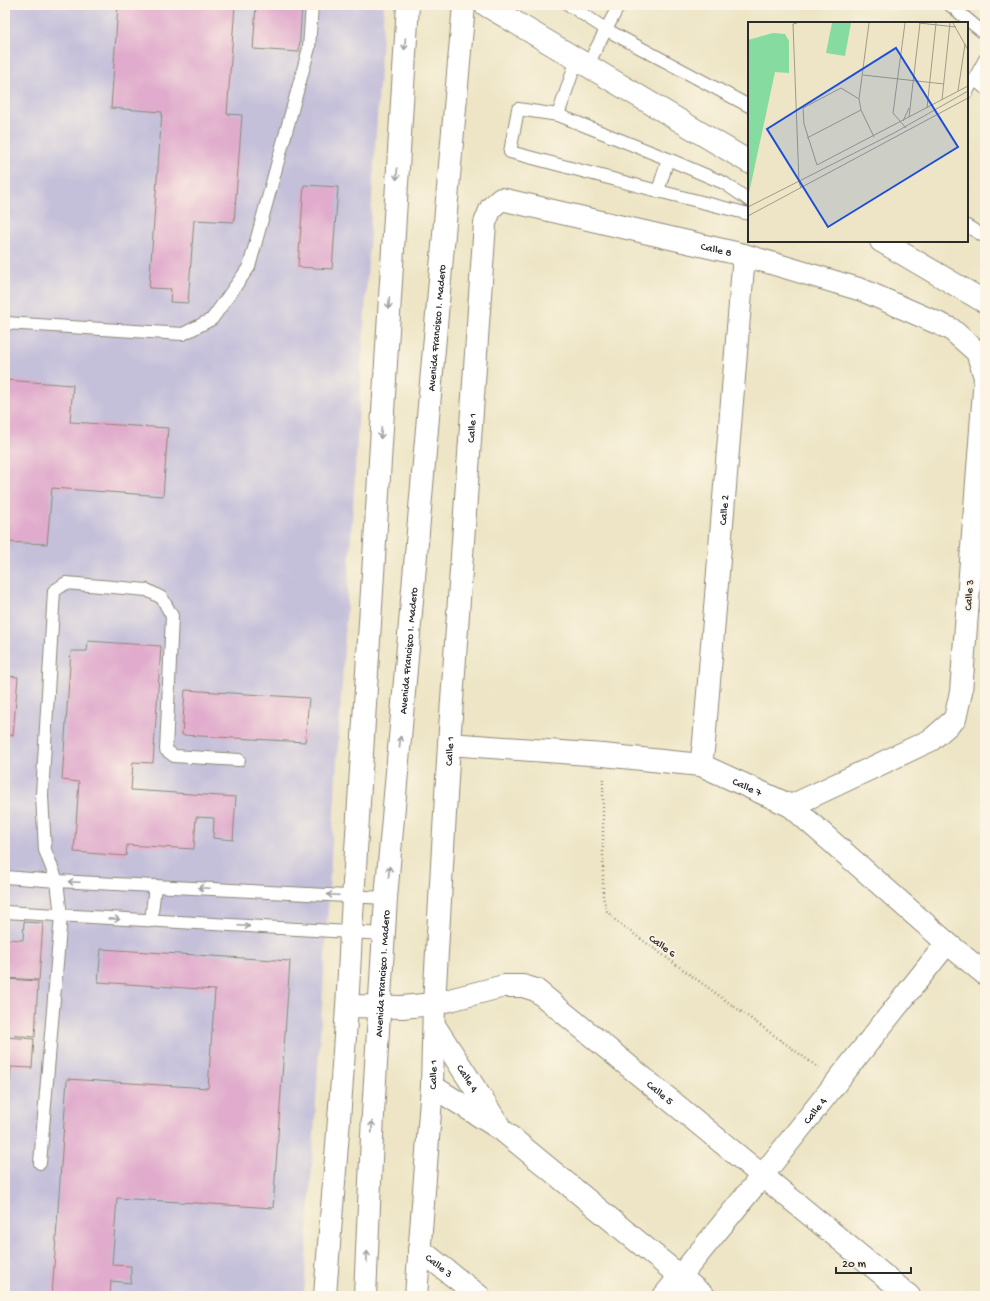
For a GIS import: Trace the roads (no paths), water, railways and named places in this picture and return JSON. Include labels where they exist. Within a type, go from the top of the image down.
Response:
[{"type":"street","points":[[325,1296],[342,1064],[348,1006],[353,896],[408,5]]},
{"type":"street","name":"Avenida Francisco I. Madero","points":[[365,1296],[373,1114],[386,898],[464,5]]},
{"type":"street","points":[[486,5],[748,161]]},
{"type":"street","name":"Calle 8","points":[[491,208],[501,199],[744,255],[862,290],[951,329],[977,352]]},
{"type":"street","name":"Calle 1","points":[[416,1296],[432,1086],[434,1015],[449,744],[485,223],[491,208]]},
{"type":"street","points":[[886,242],[985,302]]},
{"type":"street","name":"Calle 2","points":[[701,765],[744,255]]},
{"type":"street","name":"Calle 3","points":[[791,806],[931,740],[954,719],[961,692],[985,377],[977,352]]},
{"type":"street","name":"Calle 7","points":[[449,744],[603,755],[701,765],[791,806],[947,943],[985,974]]},
{"type":"street","name":"Calle 4","points":[[664,1296],[762,1176],[947,943]]},
{"type":"street","name":"Calle 5","points":[[348,1006],[402,1007],[434,1015],[504,986],[523,986],[536,990],[910,1296]]},
{"type":"street","name":"Calle 4","points":[[434,1015],[502,1130]]},
{"type":"street","name":"Calle 4","points":[[432,1086],[502,1130],[704,1296]]},
{"type":"street","name":"Calle 3","points":[[419,1249],[479,1296]]},
{"type":"lane","points":[[5,323],[183,334],[212,319],[249,267],[309,48],[312,5]]},
{"type":"lane","points":[[569,5],[607,30],[748,105]]},
{"type":"lane","points":[[558,115],[582,63],[607,30],[619,5]]},
{"type":"lane","points":[[950,5],[985,34]]},
{"type":"lane","points":[[968,90],[985,60]]},
{"type":"lane","points":[[974,79],[985,88]]},
{"type":"lane","points":[[748,199],[724,183],[558,115],[518,109],[510,152],[748,214]]},
{"type":"lane","points":[[658,191],[668,159]]},
{"type":"lane","points":[[968,227],[985,237]]},
{"type":"lane","points":[[40,1164],[61,916],[57,881],[45,850],[42,795],[54,592],[66,583],[147,590],[162,598],[172,616],[166,750],[174,756],[239,760]]},
{"type":"lane","points":[[5,877],[386,898]]},
{"type":"lane","points":[[151,921],[155,886]]},
{"type":"lane","points":[[5,912],[384,934]]}]
